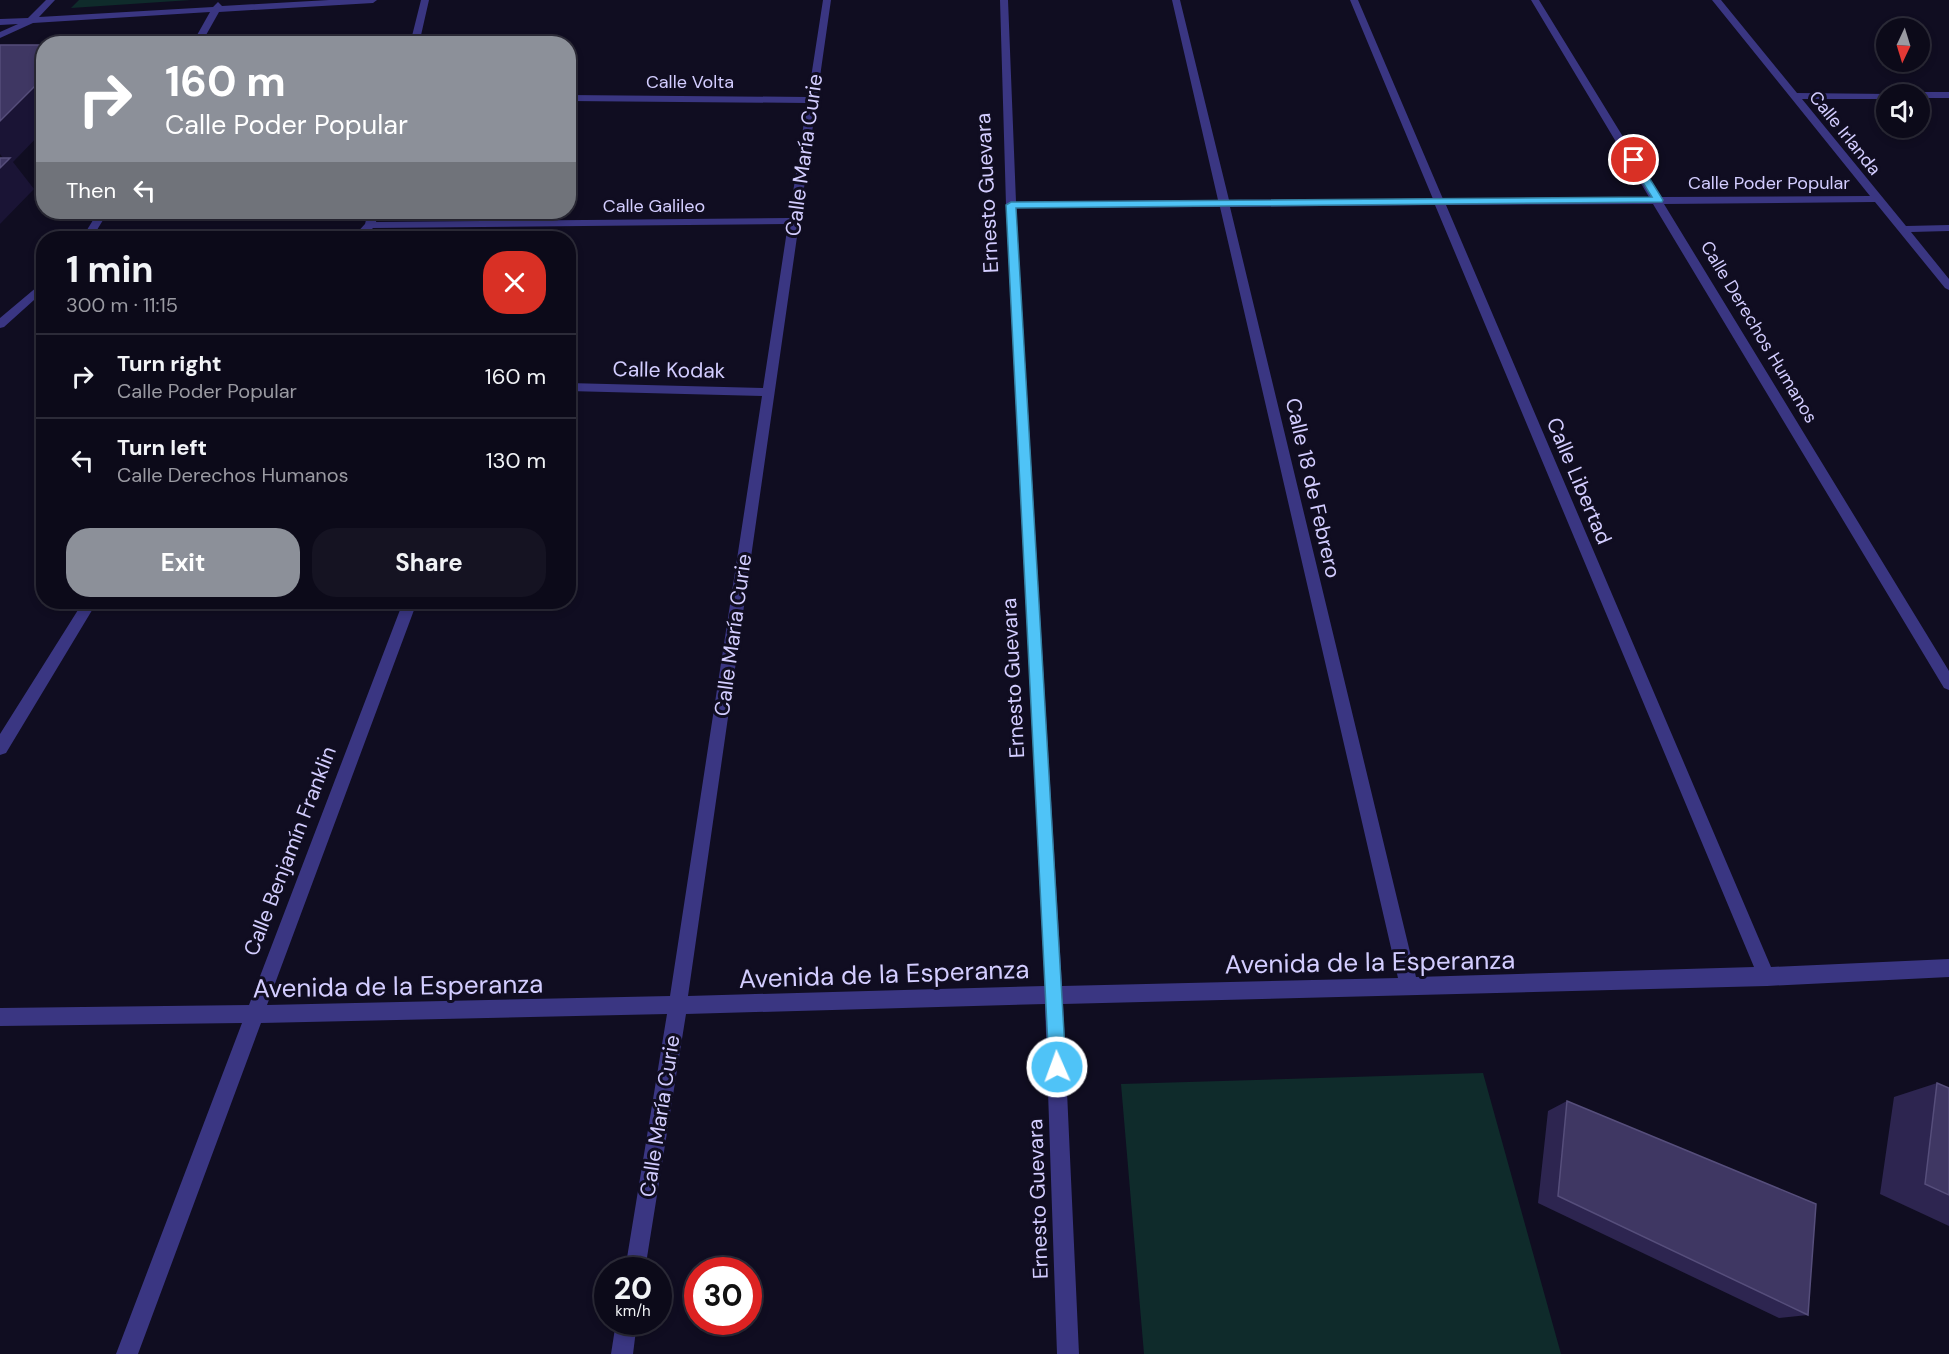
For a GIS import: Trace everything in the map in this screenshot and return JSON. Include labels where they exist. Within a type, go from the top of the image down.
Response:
[{"type":"street","points":[[0,35],[29,22],[51,0]]},
{"type":"street","points":[[200,36],[221,0]]},
{"type":"street","points":[[0,22],[373,0]]},
{"type":"street","points":[[416,36],[425,0]]},
{"type":"street","name":"Calle María Curie","points":[[637,1257],[678,1005],[827,0]]},
{"type":"street","name":"Ernesto Guevara","points":[[1004,0],[1011,205],[1054,995],[1068,1354]]},
{"type":"street","name":"Calle 18 de Febrero","points":[[1176,0],[1409,987]]},
{"type":"street","name":"Calle Libertad","points":[[1354,0],[1767,977]]},
{"type":"street","name":"Calle Derechos Humanos","points":[[1535,0],[1949,684]]},
{"type":"street","name":"Calle Irlanda","points":[[1716,0],[1949,286]]},
{"type":"street","points":[[1930,95],[1949,95]]},
{"type":"street","points":[[1795,96],[1876,96]]},
{"type":"street","name":"Calle Volta","points":[[576,98],[812,100]]},
{"type":"street","name":"Calle Poder Popular","points":[[1011,205],[1878,199]]},
{"type":"street","points":[[364,231],[370,225],[371,219]]},
{"type":"street","name":"Calle Galileo","points":[[370,225],[794,221]]},
{"type":"street","points":[[1903,229],[1949,228]]},
{"type":"street","points":[[0,324],[36,291]]},
{"type":"street","name":"Calle Kodak","points":[[576,387],[769,392]]},
{"type":"street","points":[[0,748],[86,609]]},
{"type":"street","name":"Calle Benjamín Franklin","points":[[127,1354],[407,609]]},
{"type":"street","name":"Avenida de la Esperanza","points":[[0,1017],[254,1015],[1409,987],[1767,977],[1949,968]]},
{"type":"street","points":[[622,1354],[625,1335]]},
{"type":"green space","points":[[79,0],[191,0],[71,8]]},
{"type":"green space","points":[[1483,1073],[1561,1354],[1144,1354],[1121,1084]]},
{"type":"building","points":[[0,45],[36,45],[36,85],[0,121]]},
{"type":"building","points":[[0,158],[10,158],[0,168]]},
{"type":"building","points":[[1937,1083],[1949,1088],[1949,1195],[1925,1184]]},
{"type":"building","points":[[1567,1101],[1816,1204],[1808,1315],[1558,1196]]},
{"type":"route","points":[[1057,1067],[1011,205],[1658,200],[1634,160]]}]
